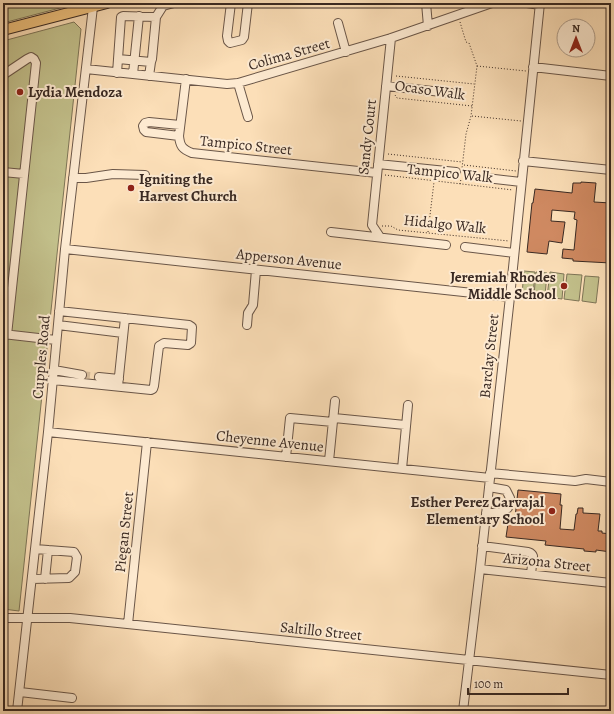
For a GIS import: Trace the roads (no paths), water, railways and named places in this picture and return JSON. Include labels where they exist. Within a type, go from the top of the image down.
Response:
[{"type":"main road","points":[[3,30],[93,5],[108,3]]},
{"type":"street","points":[[149,76],[156,17],[163,4],[174,3]]},
{"type":"street","points":[[231,3],[228,36],[228,41],[230,43],[242,40],[244,38],[248,3]]},
{"type":"street","points":[[426,3],[428,26]]},
{"type":"street","name":"Colima Street","points":[[86,69],[227,84],[238,83],[391,38],[492,3]]},
{"type":"street","points":[[527,3],[540,4]]},
{"type":"street","name":"Barclay Street","points":[[462,711],[480,569],[516,242],[540,4]]},
{"type":"street","name":"Cupples Road","points":[[18,711],[48,432],[65,249],[93,5]]},
{"type":"street","points":[[117,73],[121,18],[123,16],[156,17]]},
{"type":"street","points":[[133,74],[139,16]]},
{"type":"street","points":[[338,23],[346,52]]},
{"type":"street","name":"Sandy Court","points":[[380,237],[372,225],[391,38]]},
{"type":"street","points":[[3,75],[27,58],[31,57],[36,63],[5,334],[56,340]]},
{"type":"street","points":[[118,59],[151,62]]},
{"type":"street","points":[[533,69],[611,76]]},
{"type":"street","name":"Tampico Street","points":[[186,79],[179,136],[181,146],[184,150],[192,154],[377,174]]},
{"type":"street","points":[[238,83],[248,117]]},
{"type":"street","points":[[386,90],[452,93]]},
{"type":"street","points":[[179,136],[146,132],[144,130],[144,126],[145,123],[149,122],[180,125]]},
{"type":"street","points":[[524,161],[611,170]]},
{"type":"street","points":[[378,164],[459,174]]},
{"type":"street","points":[[3,172],[24,174]]},
{"type":"street","points":[[73,178],[86,178],[113,174],[145,175]]},
{"type":"street","points":[[486,178],[521,187]]},
{"type":"street","points":[[331,232],[446,245]]},
{"type":"street","points":[[464,247],[514,253]]},
{"type":"street","name":"Apperson Avenue","points":[[65,249],[510,297]]},
{"type":"street","points":[[247,325],[248,313],[253,305],[256,270]]},
{"type":"street","points":[[59,311],[189,325],[192,327],[191,343],[188,345],[164,343],[159,346],[153,389],[151,390],[119,383],[99,377]]},
{"type":"street","points":[[119,383],[125,318]]},
{"type":"street","points":[[58,325],[124,333]]},
{"type":"street","points":[[54,370],[82,375]]},
{"type":"street","points":[[53,380],[119,383]]},
{"type":"street","points":[[329,461],[335,401]]},
{"type":"street","points":[[402,469],[408,405]]},
{"type":"street","points":[[286,457],[290,418],[406,424]]},
{"type":"street","name":"Cheyenne Avenue","points":[[48,432],[402,469],[575,481],[586,479],[611,482]]},
{"type":"street","name":"Piegan Street","points":[[128,624],[147,442]]},
{"type":"street","points":[[486,513],[500,513],[508,508],[510,498],[506,490],[489,487]]},
{"type":"street","points":[[482,546],[528,552],[533,554],[531,574]]},
{"type":"street","points":[[32,579],[69,578],[75,572],[77,557],[74,552],[35,549]]},
{"type":"street","points":[[45,579],[48,550]]},
{"type":"street","name":"Arizona Street","points":[[480,569],[611,583]]},
{"type":"street","name":"Saltillo Street","points":[[3,618],[70,618],[611,675]]},
{"type":"street","points":[[20,692],[72,698]]},
{"type":"tunnel","points":[[82,375],[99,377]]},
{"type":"place","name":"Lydia Mendoza","points":[[20,92]]},
{"type":"place","name":"Igniting the Harvest Church","points":[[131,188]]},
{"type":"place","name":"Jeremiah Rhodes Middle School","points":[[564,286]]},
{"type":"place","name":"Esther Perez Carvajal Elementary School","points":[[552,511]]}]
